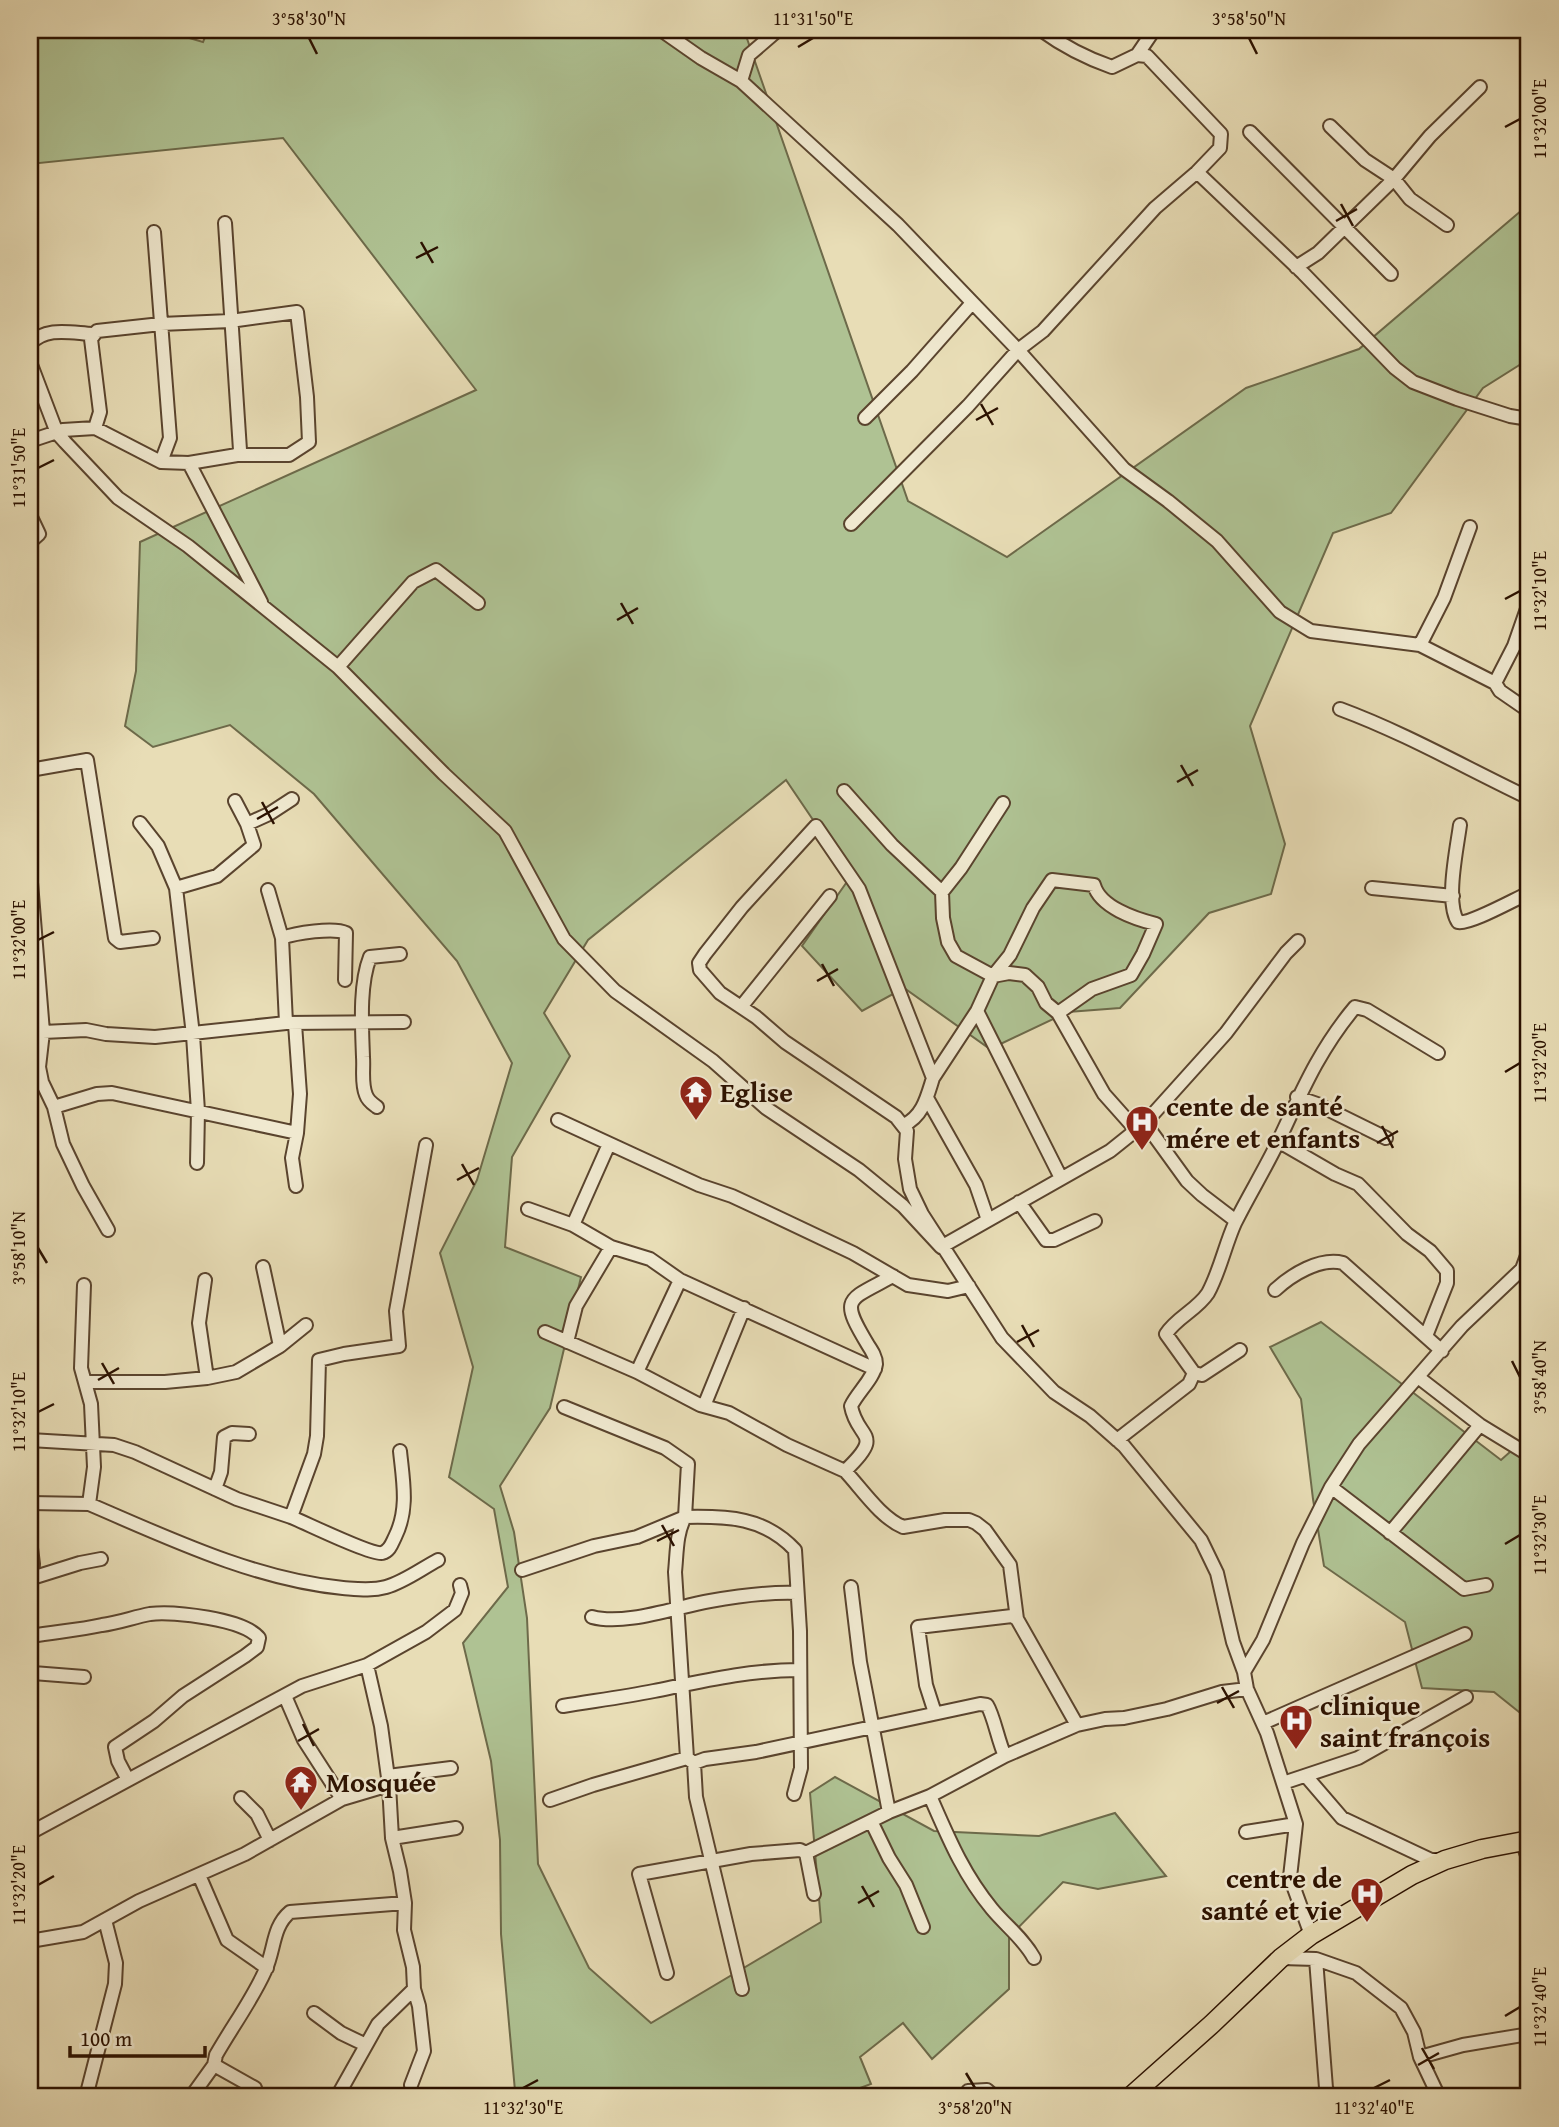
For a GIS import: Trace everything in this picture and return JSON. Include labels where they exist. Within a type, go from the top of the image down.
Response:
[{"type":"highway","points":[[1130,2097],[1281,1958],[1311,1935],[1412,1875],[1445,1860],[1526,1840]]},
{"type":"street","points":[[661,30],[701,58],[741,81],[898,225],[1018,350],[1124,469],[1217,541],[1280,612],[1311,631],[1420,645],[1495,683],[1500,691],[1529,711]]},
{"type":"street","points":[[741,81],[749,55],[778,30]]},
{"type":"street","points":[[1041,30],[1060,35],[1093,60],[1112,67],[1137,55],[1154,30]]},
{"type":"street","points":[[851,524],[968,406],[1018,350],[1043,331],[1155,208],[1220,148],[1221,134],[1147,56],[1137,55]]},
{"type":"street","points":[[1296,267],[1318,253],[1394,180],[1430,136],[1480,87]]},
{"type":"street","points":[[1330,126],[1365,160],[1394,180],[1410,199],[1447,225]]},
{"type":"street","points":[[1250,132],[1391,274]]},
{"type":"street","points":[[1197,172],[1296,267],[1395,368],[1413,382],[1457,399],[1529,419]]},
{"type":"street","points":[[225,223],[240,450],[236,454]]},
{"type":"street","points":[[154,232],[170,438],[160,462]]},
{"type":"street","points":[[865,418],[912,371],[972,303]]},
{"type":"street","points":[[30,344],[46,332],[93,334],[103,329],[230,321],[297,312],[307,397],[309,442],[289,455],[236,454],[189,463],[160,462],[94,428],[71,429],[30,441]]},
{"type":"street","points":[[93,334],[91,339],[100,412],[94,428]]},
{"type":"street","points":[[30,362],[57,433],[118,498],[188,545],[338,667],[505,831],[564,939],[615,991],[713,1061],[766,1108],[859,1170],[903,1206],[941,1247],[1011,1350],[1054,1392],[1090,1416],[1117,1440],[1201,1540],[1216,1573],[1247,1689],[1263,1723],[1296,1824],[1290,1877],[1311,1935]]},
{"type":"street","points":[[189,463],[264,607]]},
{"type":"street","points":[[30,514],[39,534],[30,542]]},
{"type":"street","points":[[1420,645],[1444,598],[1470,527]]},
{"type":"street","points":[[338,667],[413,582],[436,570],[478,603]]},
{"type":"street","points":[[1495,683],[1514,646],[1529,603]]},
{"type":"street","points":[[1340,709],[1387,727],[1529,798]]},
{"type":"street","points":[[30,770],[87,760],[115,938],[120,942],[153,938]]},
{"type":"street","points":[[844,791],[892,845],[943,892]]},
{"type":"street","points":[[247,824],[292,799]]},
{"type":"street","points":[[176,888],[217,876],[254,845],[235,801]]},
{"type":"street","points":[[1003,803],[943,892],[943,918],[948,942],[956,956],[993,976],[1009,973],[1025,975],[1038,987],[1046,1003],[1058,1013],[1104,1094],[1140,1127],[1187,1181],[1236,1221]]},
{"type":"street","points":[[140,823],[158,846],[176,888],[193,1035],[198,1111],[197,1163]]},
{"type":"street","points":[[1460,825],[1452,897],[1454,916],[1458,922],[1463,924],[1529,893]]},
{"type":"street","points":[[933,1078],[862,897],[816,826],[742,907],[699,963],[700,970],[720,993],[904,1125],[907,1138],[905,1159],[910,1189],[941,1247]]},
{"type":"street","points":[[30,870],[39,1067],[42,1082],[54,1107],[62,1144],[108,1230]]},
{"type":"street","points":[[904,1125],[915,1120],[927,1098],[933,1078],[977,1011],[993,976],[1010,955],[1033,908],[1052,880],[1094,885],[1096,893],[1121,911],[1156,924],[1132,975],[1092,989],[1058,1013]]},
{"type":"street","points":[[1372,888],[1452,897]]},
{"type":"street","points":[[268,890],[282,938],[300,1094],[292,1158],[296,1186]]},
{"type":"street","points":[[741,1007],[830,896]]},
{"type":"street","points":[[282,938],[341,930],[346,933],[345,980]]},
{"type":"street","points":[[941,1247],[1110,1151],[1140,1127],[1226,1033],[1298,940]]},
{"type":"street","points":[[377,1107],[365,1094],[362,1069],[366,968],[370,957],[400,954]]},
{"type":"street","points":[[1240,1350],[1202,1375],[1194,1373],[1166,1334],[1202,1301],[1210,1289],[1236,1221],[1320,1053],[1355,1007],[1367,1010],[1438,1053]]},
{"type":"street","points":[[977,1011],[1061,1178]]},
{"type":"street","points":[[39,1027],[155,1037],[291,1023],[404,1022]]},
{"type":"street","points":[[54,1107],[97,1094],[112,1093],[297,1133]]},
{"type":"street","points":[[1297,1097],[1386,1138]]},
{"type":"street","points":[[927,1098],[976,1185],[988,1220]]},
{"type":"street","points":[[558,1120],[699,1185],[760,1209],[853,1253],[908,1285],[948,1291],[969,1286]]},
{"type":"street","points":[[1278,1141],[1358,1184],[1407,1234],[1430,1251],[1447,1271],[1447,1283],[1426,1336]]},
{"type":"street","points":[[573,1226],[610,1144]]},
{"type":"street","points":[[291,1517],[316,1445],[319,1360],[399,1346],[396,1311],[426,1145]]},
{"type":"street","points":[[1019,1202],[1046,1240],[1054,1240],[1095,1221]]},
{"type":"street","points":[[528,1209],[573,1226],[611,1247],[650,1259],[680,1280],[875,1369]]},
{"type":"street","points":[[567,1342],[576,1306],[611,1247]]},
{"type":"street","points":[[1244,1672],[1263,1640],[1303,1543],[1331,1487],[1359,1444],[1443,1351],[1462,1326],[1525,1270],[1529,1250]]},
{"type":"street","points":[[1275,1290],[1301,1271],[1332,1260],[1343,1263],[1443,1351]]},
{"type":"street","points":[[263,1267],[279,1346]]},
{"type":"street","points":[[845,1471],[855,1462],[867,1443],[867,1437],[850,1406],[875,1369],[876,1360],[850,1315],[849,1306],[854,1299],[893,1276]]},
{"type":"street","points":[[205,1280],[199,1323],[207,1378]]},
{"type":"street","points":[[637,1372],[680,1280]]},
{"type":"street","points":[[84,1285],[81,1367],[93,1423],[94,1467],[89,1504]]},
{"type":"street","points":[[704,1406],[744,1308]]},
{"type":"street","points":[[86,1382],[165,1382],[236,1372],[279,1346],[306,1325]]},
{"type":"street","points":[[545,1332],[637,1372],[704,1406],[729,1413],[787,1445],[845,1471],[876,1505],[902,1527],[945,1520],[969,1520],[985,1530],[1010,1565],[1017,1619],[1077,1725]]},
{"type":"street","points":[[1117,1440],[1189,1384],[1194,1373]]},
{"type":"street","points":[[1418,1377],[1480,1425],[1529,1455]]},
{"type":"street","points":[[564,1407],[665,1448],[688,1464],[685,1517],[677,1543],[675,1572],[690,1760],[710,1860],[742,1989]]},
{"type":"street","points":[[1390,1533],[1480,1425]]},
{"type":"street","points":[[215,1489],[221,1472],[225,1437],[232,1433],[249,1434]]},
{"type":"street","points":[[30,1440],[114,1445],[237,1499],[291,1517],[367,1550],[383,1553],[389,1549],[401,1524],[405,1498],[400,1451]]},
{"type":"street","points":[[1331,1487],[1464,1589],[1486,1585]]},
{"type":"street","points":[[30,1503],[89,1504],[229,1561],[328,1587],[386,1587],[438,1560]]},
{"type":"street","points":[[522,1570],[594,1546],[636,1537],[685,1517],[737,1518],[782,1536],[796,1550],[796,1593],[800,1631],[802,1768],[794,1794]]},
{"type":"street","points":[[30,1540],[33,1564],[30,1580],[80,1563],[101,1559]]},
{"type":"street","points":[[30,1833],[302,1686],[367,1665],[425,1632],[455,1610],[462,1593],[460,1585]]},
{"type":"street","points":[[851,1587],[860,1662],[889,1812]]},
{"type":"street","points":[[592,1617],[607,1621],[708,1601],[796,1593]]},
{"type":"street","points":[[30,1608],[30,1668],[33,1673],[85,1677]]},
{"type":"street","points":[[32,1636],[104,1625],[152,1614],[166,1614],[229,1623],[253,1631],[259,1638],[257,1647],[183,1696],[154,1721],[116,1747],[118,1761],[128,1780]]},
{"type":"street","points":[[935,1713],[926,1685],[918,1627],[1006,1616],[1017,1619]]},
{"type":"street","points":[[1263,1723],[1465,1634]]},
{"type":"street","points":[[367,1665],[376,1699],[388,1780],[392,1838],[405,1903],[404,1930],[413,1967],[424,2052],[411,2085]]},
{"type":"street","points":[[563,1706],[735,1674],[799,1670]]},
{"type":"street","points":[[806,1853],[889,1812],[930,1796],[1004,1756],[1077,1725],[1167,1709],[1222,1692],[1247,1689]]},
{"type":"street","points":[[285,1696],[304,1740],[342,1800]]},
{"type":"street","points":[[1283,1783],[1358,1758],[1466,1698]]},
{"type":"street","points":[[550,1801],[593,1784],[690,1760],[755,1752],[980,1704],[987,1705],[1004,1756]]},
{"type":"street","points":[[30,1941],[75,1936],[139,1901],[199,1875],[271,1840],[342,1800],[388,1780],[451,1768]]},
{"type":"street","points":[[1306,1776],[1342,1818],[1431,1860],[1445,1860]]},
{"type":"street","points":[[930,1796],[963,1870],[993,1911],[1026,1943],[1034,1958]]},
{"type":"street","points":[[241,1798],[257,1814],[271,1840]]},
{"type":"street","points":[[871,1821],[906,1885],[923,1927]]},
{"type":"street","points":[[1246,1832],[1296,1824]]},
{"type":"street","points":[[392,1838],[456,1828]]},
{"type":"street","points":[[1526,1840],[1529,1861]]},
{"type":"street","points":[[667,1973],[639,1874],[751,1854],[800,1850],[806,1853]]},
{"type":"street","points":[[806,1853],[814,1894]]},
{"type":"street","points":[[199,1875],[227,1940],[267,1968]]},
{"type":"street","points":[[191,2097],[214,2065],[216,2055],[267,1968],[275,1936],[283,1918],[290,1912],[405,1903]]},
{"type":"street","points":[[86,2097],[115,1984],[116,1963],[105,1920]]},
{"type":"street","points":[[1281,1958],[1316,1959],[1356,1973],[1401,2008],[1414,2032],[1420,2057],[1439,2097]]},
{"type":"street","points":[[1316,1959],[1326,2088],[1330,2097]]},
{"type":"street","points":[[337,2097],[378,2024],[414,1989]]},
{"type":"street","points":[[314,2013],[341,2034],[366,2045]]},
{"type":"street","points":[[1420,2057],[1463,2045],[1529,2034]]},
{"type":"street","points":[[214,2065],[255,2088]]},
{"type":"street","points":[[968,2091],[987,2090],[995,2097]]},
{"type":"green space","points":[[30,30],[162,30],[203,42],[208,30],[744,30],[908,501],[1007,557],[1246,388],[1359,349],[1522,210],[1529,115],[1529,359],[1483,388],[1391,513],[1333,533],[1250,726],[1285,844],[1271,894],[1209,913],[1120,1008],[1068,1012],[990,1049],[904,988],[862,1011],[802,946],[851,876],[786,780],[588,940],[544,1013],[570,1056],[512,1157],[505,1247],[581,1277],[550,1408],[500,1486],[514,1532],[527,1618],[538,1864],[589,1968],[651,2023],[821,1922],[810,1793],[835,1777],[934,1831],[1039,1836],[1115,1813],[1166,1876],[1098,1889],[1063,1882],[1009,1937],[1009,1989],[932,2059],[903,2023],[860,2057],[871,2084],[836,2097],[775,2097],[733,2090],[718,2097],[502,2097],[515,2091],[501,1934],[500,1840],[491,1761],[463,1643],[508,1587],[494,1509],[449,1477],[473,1367],[440,1253],[477,1180],[512,1063],[457,961],[314,794],[230,725],[153,747],[125,726],[136,671],[140,542],[476,390],[283,138],[30,164]]},
{"type":"green space","points":[[1321,1322],[1501,1460],[1529,1435],[1529,1766],[1524,1716],[1494,1692],[1422,1688],[1405,1622],[1324,1566],[1301,1399],[1270,1347]]},
{"type":"place","name":"Eglise","points":[[696,1122]]},
{"type":"place","name":"cente de santé mére et enfants","points":[[1142,1152]]},
{"type":"place","name":"clinique saint françois","points":[[1296,1751]]},
{"type":"place","name":"Mosquée","points":[[301,1812]]},
{"type":"place","name":"centre de santé et vie","points":[[1367,1924]]}]
